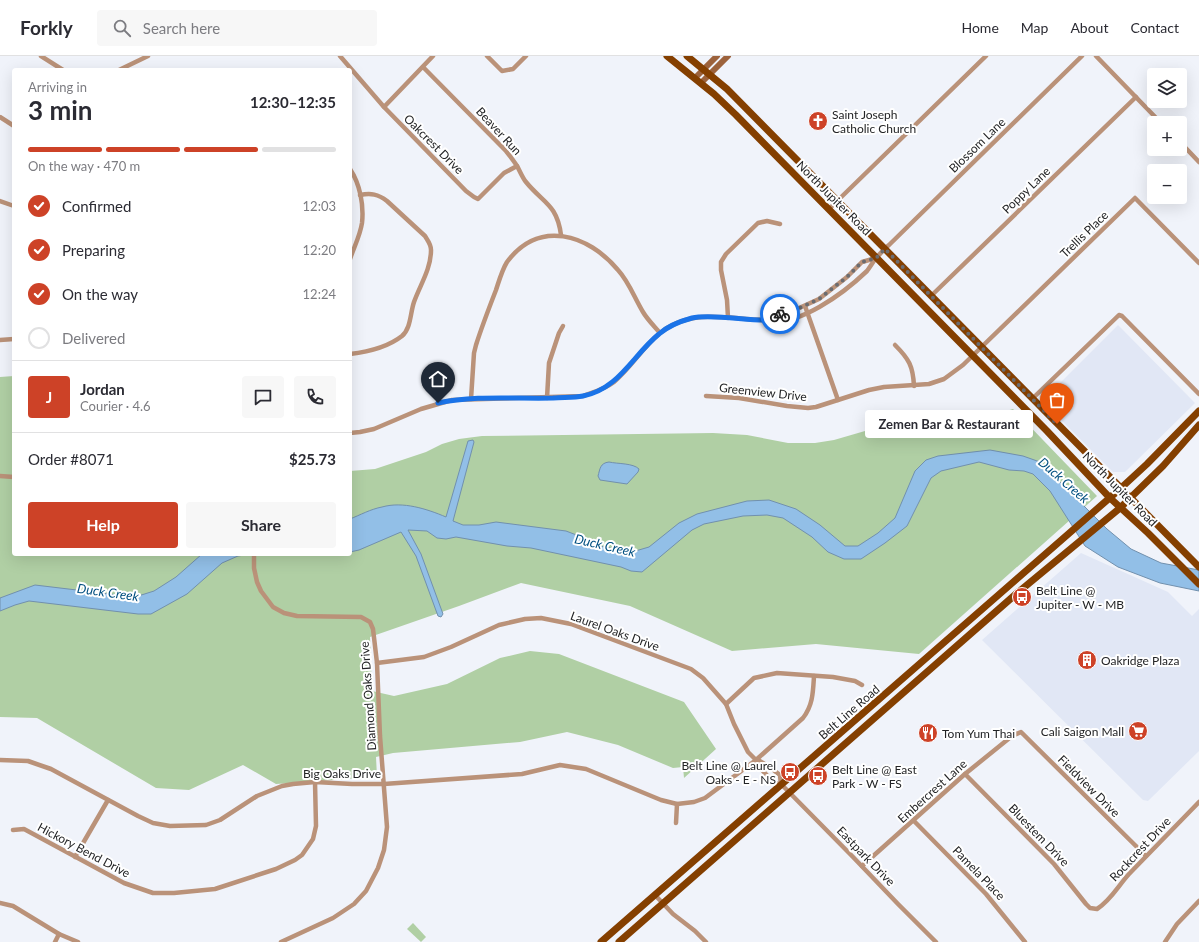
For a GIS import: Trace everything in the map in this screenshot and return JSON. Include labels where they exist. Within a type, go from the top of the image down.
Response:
[{"type":"main road","name":"North Jupiter Road","points":[[667,56],[714,94],[751,130],[1038,421],[1110,498],[1153,537],[1199,584]]},
{"type":"main road","name":"North Jupiter Road","points":[[687,56],[724,86],[1199,568]]},
{"type":"main road","points":[[751,130],[760,122]]},
{"type":"main road","points":[[794,174],[802,166]]},
{"type":"main road","name":"Belt Line Road","points":[[601,942],[1110,498],[1199,411]]},
{"type":"main road","points":[[1038,421],[1046,413]]},
{"type":"main road","name":"Belt Line Road","points":[[619,942],[930,671],[1016,594],[1120,508],[1163,466],[1199,425]]},
{"type":"main road","points":[[922,662],[930,671]]},
{"type":"main road","points":[[832,742],[839,750]]},
{"type":"street","points":[[41,56],[60,68]]},
{"type":"street","points":[[122,68],[137,58],[148,56]]},
{"type":"street","name":"Oakcrest Drive","points":[[340,56],[349,68]]},
{"type":"street","points":[[384,107],[433,56]]},
{"type":"street","points":[[488,56],[502,71],[512,69],[526,56]]},
{"type":"street","points":[[698,81],[717,56]]},
{"type":"street","points":[[706,72],[728,56]]},
{"type":"street","points":[[829,209],[986,56]]},
{"type":"street","name":"Blossom Lane","points":[[352,433],[374,429],[438,403],[452,400],[583,396],[599,391],[613,382],[624,372],[643,348],[660,333],[671,326],[693,318],[710,317],[765,320],[772,322],[787,320],[807,313],[823,305],[868,269],[885,249],[1082,56]]},
{"type":"street","points":[[1096,56],[1154,116]]},
{"type":"street","name":"Beaver Run","points":[[423,67],[506,151],[526,182],[555,213],[559,222],[561,235]]},
{"type":"street","name":"Oakcrest Drive","points":[[352,71],[384,107],[474,197],[478,199],[504,173],[517,166]]},
{"type":"street","name":"Poppy Lane","points":[[931,296],[1136,97]]},
{"type":"street","points":[[0,117],[12,125]]},
{"type":"street","points":[[1187,149],[1199,162]]},
{"type":"street","points":[[352,172],[360,195],[362,212],[362,223],[352,253]]},
{"type":"street","points":[[352,354],[360,353],[387,344],[401,337],[406,332],[414,302],[428,269],[431,249],[425,236],[387,201],[380,196],[373,194],[360,195]]},
{"type":"street","name":"Trellis Place","points":[[981,348],[1135,198],[1199,263]]},
{"type":"street","points":[[0,201],[12,205]]},
{"type":"street","points":[[728,318],[727,300],[721,270],[721,262],[726,254],[758,223],[767,221],[780,224]]},
{"type":"street","points":[[471,399],[476,345],[506,264],[517,251],[527,244],[544,238],[561,235],[582,241],[596,249],[617,268],[628,281],[642,311],[660,333]]},
{"type":"street","points":[[765,320],[771,315],[785,313],[819,299],[835,287],[862,262],[876,258]]},
{"type":"street","points":[[805,306],[838,400]]},
{"type":"street","points":[[1032,399],[1119,315],[1122,316],[1199,394]]},
{"type":"street","points":[[547,398],[549,363],[559,333],[564,326]]},
{"type":"street","points":[[0,340],[12,339]]},
{"type":"street","points":[[895,345],[905,355],[911,364],[914,386]]},
{"type":"street","name":"Greenview Drive","points":[[706,396],[739,398],[799,408],[816,407],[869,390],[929,384],[944,379],[963,365],[981,348]]},
{"type":"street","points":[[0,476],[12,477]]},
{"type":"street","name":"Diamond Oaks Drive","points":[[254,556],[255,576],[261,591],[273,607],[284,613],[297,616],[361,617],[370,622],[373,629],[377,663],[380,736],[387,828],[384,850],[378,868],[366,891],[354,904],[333,918],[281,942]]},
{"type":"street","name":"Laurel Oaks Drive","points":[[377,663],[424,657],[451,647],[498,625],[525,619],[540,618],[571,624],[691,669],[703,678],[726,704],[748,752],[773,782],[782,785],[780,775],[768,766],[756,760]]},
{"type":"street","points":[[726,704],[754,678],[777,673],[833,677],[855,681],[862,686]]},
{"type":"street","name":"Big Oaks Drive","points":[[0,760],[28,761],[51,769],[153,823],[170,826],[206,825],[220,820],[257,796],[293,784],[315,782],[384,784],[522,774],[560,765],[586,769],[661,800],[677,804],[694,802],[705,798],[756,760],[799,723],[809,711],[813,699],[814,676]]},
{"type":"street","name":"Fieldview Drive","points":[[1017,733],[1021,732],[1146,856]]},
{"type":"street","name":"Embercrest Lane","points":[[862,866],[965,774],[1017,733]]},
{"type":"street","name":"Bluestem Drive","points":[[965,774],[1054,864],[1086,904],[1090,908],[1097,910]]},
{"type":"street","name":"Hickory Bend Drive","points":[[13,830],[24,829],[124,883],[153,893],[174,893],[215,889],[276,869],[295,860],[302,854],[313,838],[316,826],[315,782]]},
{"type":"street","name":"Eastpark Drive","points":[[782,785],[936,942]]},
{"type":"street","points":[[75,856],[108,800]]},
{"type":"street","name":"Rockcrest Drive","points":[[1097,910],[1110,898],[1121,882],[1199,802]]},
{"type":"street","points":[[676,823],[677,804]]},
{"type":"street","name":"Pamela Place","points":[[914,821],[994,904],[1025,942]]},
{"type":"street","points":[[655,895],[673,914],[695,931],[706,942]]},
{"type":"street","points":[[1165,942],[1177,924],[1199,901]]},
{"type":"street","points":[[0,903],[13,906],[59,934],[78,942]]},
{"type":"street","points":[[56,942],[59,934]]},
{"type":"shaded area","points":[[1118,325],[1195,403],[1125,472],[1113,472],[1042,401]]},
{"type":"shaded area","name":"Oakridge Plaza","points":[[1081,553],[1168,592],[1192,616],[1199,609],[1199,751],[1148,801],[1143,800],[982,640]]},
{"type":"green space","points":[[12,376],[12,556],[352,556],[352,471],[375,469],[426,452],[442,444],[459,439],[482,436],[713,433],[747,435],[788,443],[815,443],[834,440],[889,424],[986,417],[1013,409],[1097,496],[919,654],[816,644],[732,651],[630,606],[521,583],[370,637],[372,691],[394,696],[447,684],[500,658],[530,651],[559,654],[684,702],[716,749],[684,778],[683,767],[673,768],[618,745],[567,732],[520,742],[393,753],[376,757],[377,777],[276,784],[243,765],[189,790],[156,788],[37,718],[0,717],[0,377]]},
{"type":"green space","points":[[413,923],[426,937],[421,942],[407,929]]},
{"type":"water","points":[[473,440],[474,442],[453,521],[463,525],[479,525],[496,522],[566,531],[600,546],[632,552],[649,547],[679,523],[697,514],[747,501],[769,500],[796,509],[820,525],[845,546],[858,546],[878,533],[895,518],[915,471],[926,460],[938,456],[990,450],[1023,456],[1040,462],[1107,529],[1131,549],[1161,563],[1199,570],[1199,591],[1160,583],[1118,567],[1085,546],[1050,491],[1033,474],[1024,471],[1009,470],[979,462],[941,471],[931,478],[907,526],[861,559],[844,559],[828,552],[812,537],[783,518],[767,515],[743,516],[704,524],[692,530],[642,572],[631,571],[621,567],[531,548],[507,546],[456,537],[446,539],[437,538],[427,531],[408,530],[421,554],[443,614],[441,617],[438,616],[416,556],[401,532],[352,552],[352,518],[390,505],[406,505],[431,511],[446,517],[468,441]]},
{"type":"water","points":[[609,462],[629,465],[639,469],[627,484],[600,480],[598,476],[601,467]]},
{"type":"water","points":[[200,556],[238,556],[222,563],[187,594],[151,614],[138,614],[29,601],[0,611],[0,598],[35,585],[135,597],[154,591],[176,577]]},
{"type":"way so far","points":[[780,314],[805,306],[819,299],[847,277],[862,262],[876,258],[885,249],[1057,424]]},
{"type":"place","name":"Saint Joseph Catholic Church","points":[[818,121]]},
{"type":"place","name":"Zemen Bar & Restaurant","points":[[1057,424]]},
{"type":"place","name":"Belt Line @ Jupiter - W - MB","points":[[1022,597]]},
{"type":"place","name":"Oakridge Plaza","points":[[1087,660]]},
{"type":"place","name":"Cali Saigon Mall","points":[[1138,731]]},
{"type":"place","name":"Tom Yum Thai","points":[[928,733]]},
{"type":"place","name":"Belt Line @ Laurel Oaks - E - NS","points":[[790,772]]},
{"type":"place","name":"Belt Line @ East Park - W - FS","points":[[818,776]]},
{"type":"route","points":[[438,403],[452,400],[471,399],[583,396],[599,391],[613,382],[624,372],[643,348],[660,333],[671,326],[693,318],[710,317],[765,320],[771,315],[780,314]]},
{"type":"water label","name":"Duck Creek","points":[[1064,480]]},
{"type":"water label","name":"Duck Creek","points":[[605,545]]},
{"type":"water label","name":"Duck Creek","points":[[108,592]]}]
